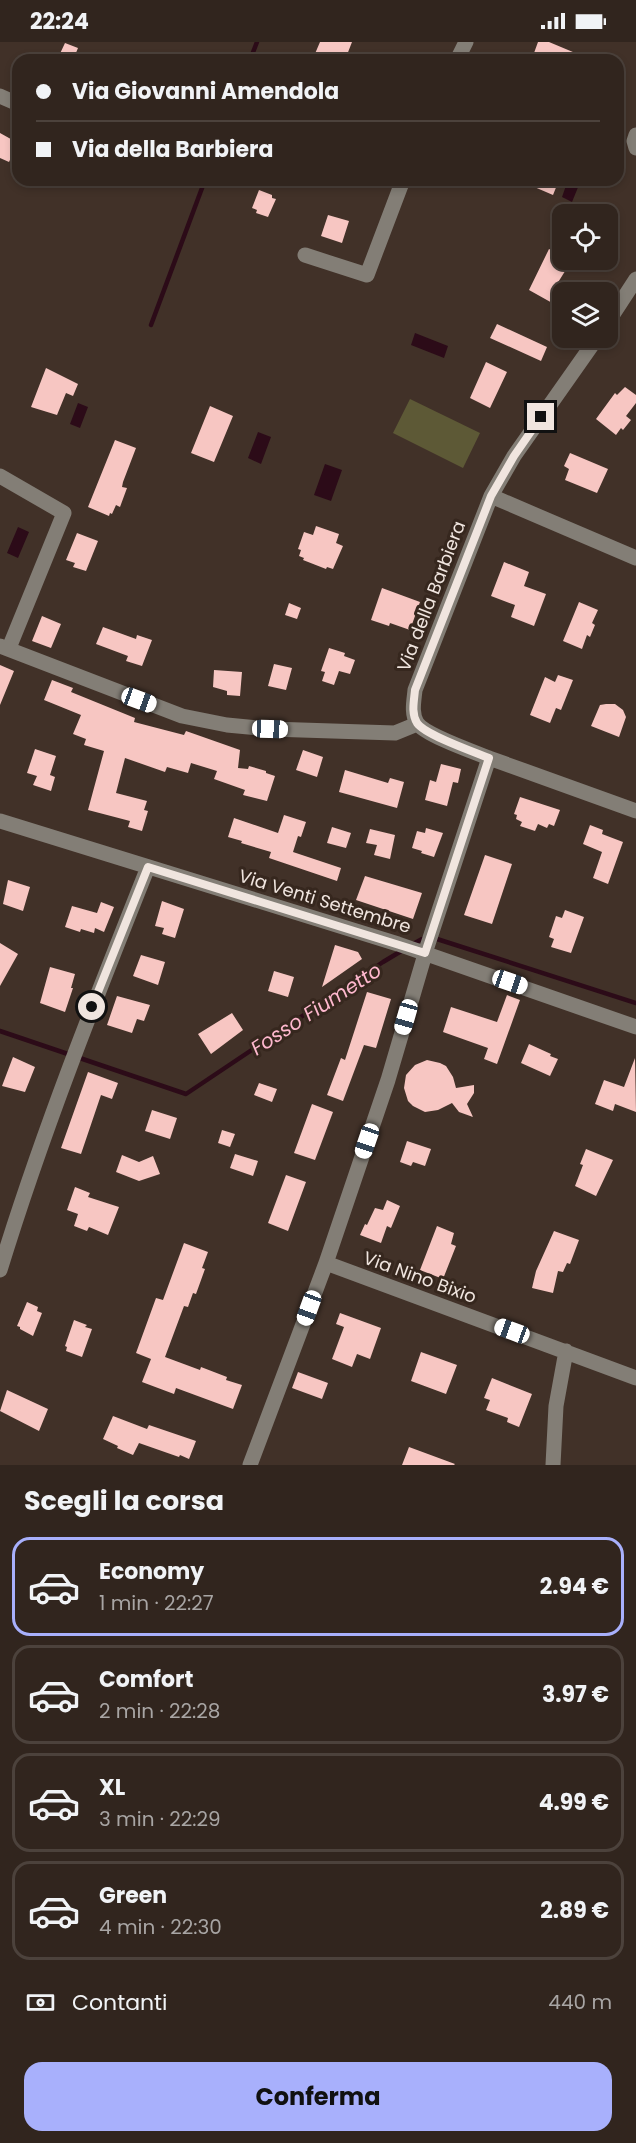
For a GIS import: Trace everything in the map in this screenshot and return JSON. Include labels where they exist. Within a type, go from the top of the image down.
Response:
[{"type":"street","points":[[636,135],[634,141],[636,148]]},
{"type":"street","points":[[305,255],[368,275],[401,186]]},
{"type":"street","points":[[618,307],[636,279]]},
{"type":"street","name":"Via della Barbiera","points":[[417,723],[413,711],[415,690],[491,496],[514,456],[590,348]]},
{"type":"street","points":[[0,476],[64,513],[4,647],[182,716],[227,725],[395,734],[417,723],[428,732],[489,758],[636,811]]},
{"type":"street","points":[[491,496],[636,558]]},
{"type":"street","points":[[250,1465],[326,1263],[388,1080],[422,949],[434,926],[489,758]]},
{"type":"street","name":"Via Venti Settembre","points":[[0,821],[398,944],[422,949],[636,1027]]},
{"type":"street","points":[[0,1270],[24,1192],[77,1047],[148,867]]},
{"type":"street","name":"Via Nino Bixio","points":[[326,1263],[636,1378]]},
{"type":"street","points":[[553,1465],[556,1406],[566,1352]]},
{"type":"shaded area","points":[[566,186],[579,186],[572,202],[562,197]]},
{"type":"shaded area","points":[[415,333],[448,346],[444,358],[411,345]]},
{"type":"shaded area","points":[[410,399],[480,433],[463,468],[393,433]]},
{"type":"shaded area","points":[[78,403],[88,407],[80,428],[70,424]]},
{"type":"shaded area","points":[[258,432],[271,437],[261,464],[248,458]]},
{"type":"shaded area","points":[[325,464],[342,470],[331,501],[314,495]]},
{"type":"shaded area","points":[[18,527],[29,532],[18,558],[7,553]]},
{"type":"building","points":[[320,42],[352,42],[347,54],[315,54]]},
{"type":"building","points":[[538,42],[549,42],[578,54],[537,54],[534,53]]},
{"type":"building","points":[[65,43],[78,48],[76,54],[60,54]]},
{"type":"building","points":[[0,133],[12,140],[12,156],[9,162],[0,158]]},
{"type":"building","points":[[532,186],[557,186],[553,195]]},
{"type":"building","points":[[259,190],[276,199],[268,217],[256,213],[257,210],[252,208]]},
{"type":"building","points":[[328,215],[349,221],[342,243],[321,236]]},
{"type":"building","points":[[549,249],[552,250],[552,270],[566,270],[558,282],[552,282],[552,303],[529,290]]},
{"type":"building","points":[[497,324],[547,347],[541,361],[490,338]]},
{"type":"building","points":[[486,362],[507,372],[490,408],[470,398]]},
{"type":"building","points":[[46,368],[78,384],[73,396],[66,393],[57,415],[31,407]]},
{"type":"building","points":[[625,387],[636,395],[636,403],[626,416],[631,420],[616,435],[596,419],[615,393],[617,395]]},
{"type":"building","points":[[210,406],[233,416],[214,462],[191,453]]},
{"type":"building","points":[[115,440],[136,448],[123,482],[122,487],[127,488],[120,507],[116,505],[109,516],[88,507]]},
{"type":"building","points":[[570,453],[608,469],[597,493],[565,480],[569,469],[564,466]]},
{"type":"building","points":[[316,526],[339,534],[336,543],[343,546],[333,569],[327,567],[326,569],[303,560],[304,558],[299,556],[301,550],[298,549],[304,532],[313,535]]},
{"type":"building","points":[[77,533],[98,541],[86,571],[73,567],[75,563],[66,560]]},
{"type":"building","points":[[504,562],[529,572],[524,586],[546,594],[534,626],[511,617],[515,605],[491,596]]},
{"type":"building","points":[[382,588],[420,602],[410,630],[390,623],[389,626],[371,620]]},
{"type":"building","points":[[579,602],[598,610],[592,623],[595,625],[590,637],[587,635],[582,649],[563,641]]},
{"type":"building","points":[[289,603],[301,608],[297,619],[285,615]]},
{"type":"building","points":[[42,616],[61,624],[51,648],[32,641]]},
{"type":"building","points":[[103,627],[136,639],[137,635],[152,640],[142,666],[126,661],[128,656],[96,644]]},
{"type":"building","points":[[329,648],[345,653],[344,656],[355,660],[350,674],[339,671],[334,685],[322,681],[325,672],[321,671]]},
{"type":"building","points":[[274,664],[292,668],[286,690],[268,686]]},
{"type":"building","points":[[0,665],[14,671],[0,705]]},
{"type":"building","points":[[214,670],[242,672],[240,696],[227,695],[227,691],[213,687]]},
{"type":"building","points":[[558,675],[573,680],[561,710],[556,708],[550,723],[530,715],[545,677],[555,682]]},
{"type":"building","points":[[52,680],[73,688],[71,692],[135,718],[134,722],[184,735],[186,731],[240,750],[238,768],[248,769],[249,766],[275,776],[267,801],[243,795],[245,790],[214,779],[217,771],[191,763],[188,773],[167,767],[165,772],[125,758],[116,793],[147,801],[144,810],[148,811],[142,831],[128,827],[130,821],[88,810],[104,751],[84,745],[86,739],[73,734],[81,715],[44,700]]},
{"type":"building","points":[[615,704],[623,710],[626,717],[619,737],[591,726],[600,705]]},
{"type":"building","points":[[35,749],[56,756],[50,775],[55,777],[51,791],[33,785],[37,776],[27,773]]},
{"type":"building","points":[[303,750],[323,757],[317,777],[296,770]]},
{"type":"building","points":[[441,764],[461,769],[458,783],[453,782],[447,806],[425,800],[430,780],[436,782]]},
{"type":"building","points":[[345,770],[388,783],[390,778],[404,782],[397,808],[339,792]]},
{"type":"building","points":[[520,797],[560,810],[554,826],[549,824],[547,828],[538,824],[535,831],[520,826],[522,822],[516,819],[517,815],[514,814]]},
{"type":"building","points":[[284,815],[306,822],[293,852],[341,868],[337,881],[269,858],[271,852],[228,837],[234,818],[278,833]]},
{"type":"building","points":[[590,825],[603,830],[602,834],[623,842],[608,884],[593,878],[602,852],[583,844]]},
{"type":"building","points":[[332,827],[351,833],[346,848],[327,843]]},
{"type":"building","points":[[426,828],[443,833],[434,857],[412,848],[417,831],[425,833]]},
{"type":"building","points":[[370,829],[395,835],[390,859],[374,855],[377,845],[366,843]]},
{"type":"building","points":[[485,855],[512,864],[492,924],[464,915]]},
{"type":"building","points":[[365,876],[422,893],[413,919],[356,900]]},
{"type":"building","points":[[8,880],[30,887],[23,911],[3,904]]},
{"type":"building","points":[[162,901],[184,909],[175,938],[162,934],[164,928],[155,926]]},
{"type":"building","points":[[101,902],[114,907],[104,932],[95,928],[94,933],[81,929],[80,932],[65,927],[72,906],[97,913]]},
{"type":"building","points":[[565,910],[584,917],[571,953],[551,947],[554,939],[549,937],[556,916],[562,918]]},
{"type":"building","points":[[0,943],[18,954],[0,986]]},
{"type":"building","points":[[335,945],[358,952],[362,959],[322,987]]},
{"type":"building","points":[[141,955],[165,962],[158,985],[133,976]]},
{"type":"building","points":[[50,967],[75,974],[65,1012],[40,1003]]},
{"type":"building","points":[[274,971],[294,977],[288,997],[268,991]]},
{"type":"building","points":[[367,992],[391,999],[376,1048],[364,1045],[343,1101],[327,1095],[341,1058],[345,1060]]},
{"type":"building","points":[[507,995],[520,1000],[497,1064],[484,1059],[488,1048],[443,1032],[451,1007],[497,1022]]},
{"type":"building","points":[[117,996],[150,1005],[144,1021],[137,1019],[132,1033],[107,1025]]},
{"type":"building","points":[[232,1013],[243,1030],[211,1054],[198,1034]]},
{"type":"building","points":[[529,1044],[558,1059],[550,1076],[521,1063]]},
{"type":"building","points":[[13,1057],[35,1067],[25,1092],[2,1086]]},
{"type":"building","points":[[635,1058],[636,1112],[615,1104],[613,1111],[595,1104],[604,1080],[624,1087]]},
{"type":"building","points":[[427,1060],[446,1066],[453,1077],[456,1088],[474,1085],[474,1093],[467,1104],[473,1117],[459,1112],[452,1103],[438,1110],[425,1112],[408,1101],[404,1088],[406,1075],[415,1065]]},
{"type":"building","points":[[88,1072],[118,1083],[112,1099],[101,1095],[81,1154],[61,1148]]},
{"type":"building","points":[[259,1083],[277,1089],[272,1102],[254,1095]]},
{"type":"building","points":[[312,1104],[333,1112],[315,1160],[294,1153]]},
{"type":"building","points":[[152,1110],[177,1118],[170,1139],[145,1131]]},
{"type":"building","points":[[222,1130],[235,1134],[230,1147],[218,1143]]},
{"type":"building","points":[[407,1141],[431,1149],[425,1166],[413,1162],[411,1166],[400,1162]]},
{"type":"building","points":[[586,1149],[613,1160],[596,1196],[575,1186]]},
{"type":"building","points":[[235,1154],[258,1161],[253,1176],[230,1168]]},
{"type":"building","points":[[122,1155],[139,1162],[153,1156],[160,1174],[139,1181],[116,1172]]},
{"type":"building","points":[[286,1175],[306,1182],[288,1231],[268,1223]]},
{"type":"building","points":[[75,1187],[90,1193],[88,1197],[119,1207],[108,1235],[89,1227],[87,1231],[74,1226],[78,1214],[67,1210]]},
{"type":"building","points":[[387,1200],[400,1206],[391,1228],[387,1226],[381,1243],[360,1235],[375,1208],[383,1210]]},
{"type":"building","points":[[437,1226],[454,1233],[451,1244],[456,1246],[443,1279],[420,1270]]},
{"type":"building","points":[[554,1231],[579,1240],[570,1264],[567,1263],[563,1272],[558,1271],[553,1293],[532,1288],[536,1271]]},
{"type":"building","points":[[184,1243],[208,1252],[196,1294],[193,1293],[188,1307],[184,1306],[165,1357],[200,1370],[201,1367],[227,1377],[226,1380],[242,1385],[233,1409],[176,1388],[174,1394],[142,1382],[151,1359],[136,1353],[156,1298],[163,1300]]},
{"type":"building","points":[[27,1302],[38,1307],[37,1311],[42,1313],[33,1336],[17,1326]]},
{"type":"building","points":[[340,1313],[381,1328],[370,1359],[357,1354],[352,1367],[332,1359],[344,1327],[336,1324]]},
{"type":"building","points":[[74,1320],[92,1329],[82,1357],[66,1351],[65,1346]]},
{"type":"building","points":[[421,1352],[457,1365],[446,1394],[411,1381]]},
{"type":"building","points":[[298,1372],[328,1383],[322,1399],[292,1388]]},
{"type":"building","points":[[492,1378],[532,1394],[519,1427],[507,1422],[508,1418],[486,1410],[490,1400],[484,1398]]},
{"type":"building","points":[[7,1390],[48,1409],[39,1431],[0,1411]]},
{"type":"building","points":[[113,1416],[147,1429],[149,1425],[196,1441],[189,1459],[139,1443],[133,1455],[117,1448],[118,1446],[103,1439]]},
{"type":"building","points":[[409,1447],[455,1464],[402,1465]]},
{"type":"waterway","points":[[252,54],[257,42]]},
{"type":"waterway","points":[[151,325],[203,186]]},
{"type":"waterway","name":"Fosso Fiumetto","points":[[413,944],[422,939],[437,939],[636,1003]]},
{"type":"waterway","name":"Fosso Fiumetto","points":[[0,1031],[186,1094],[403,950]]},
{"type":"route","points":[[92,1007],[148,867],[425,953],[489,758],[428,732],[417,723],[413,711],[415,690],[491,496],[514,456],[541,417]]}]
